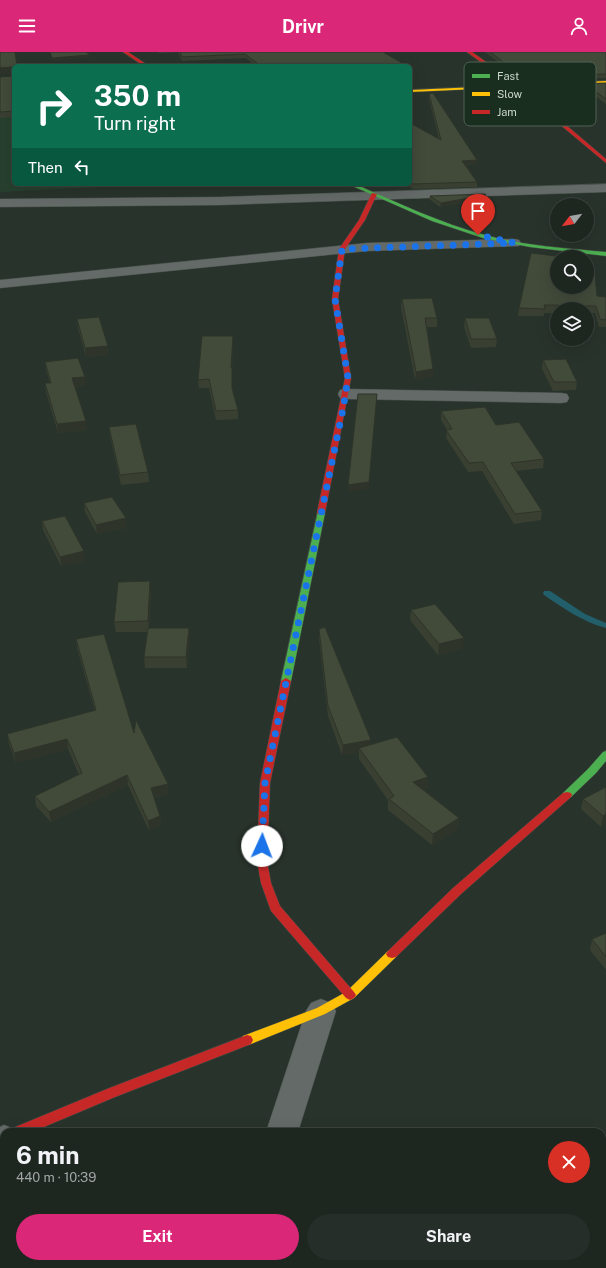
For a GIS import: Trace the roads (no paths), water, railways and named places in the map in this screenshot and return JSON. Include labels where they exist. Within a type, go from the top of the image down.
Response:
[{"type":"street","points":[[125,52],[144,64]]},
{"type":"street","points":[[469,52],[483,62]]},
{"type":"street","points":[[596,82],[606,82]]},
{"type":"street","points":[[412,91],[464,88]]},
{"type":"street","points":[[564,126],[606,162]]},
{"type":"street","points":[[356,186],[466,232],[514,243],[554,249],[606,254]]},
{"type":"street","points":[[0,203],[220,201],[374,194],[606,188]]},
{"type":"street","points":[[350,995],[275,908],[266,883],[262,861],[265,783],[346,394],[348,378],[335,299],[342,249],[362,220],[374,194]]},
{"type":"street","points":[[0,284],[342,249],[514,243]]},
{"type":"street","points":[[346,394],[561,398]]},
{"type":"street","points":[[28,1128],[111,1093],[321,1010],[350,995],[457,891],[570,793],[592,771],[606,754]]},
{"type":"street","points":[[283,1128],[321,1010]]},
{"type":"waterway","points":[[547,593],[583,616],[606,626]]}]
